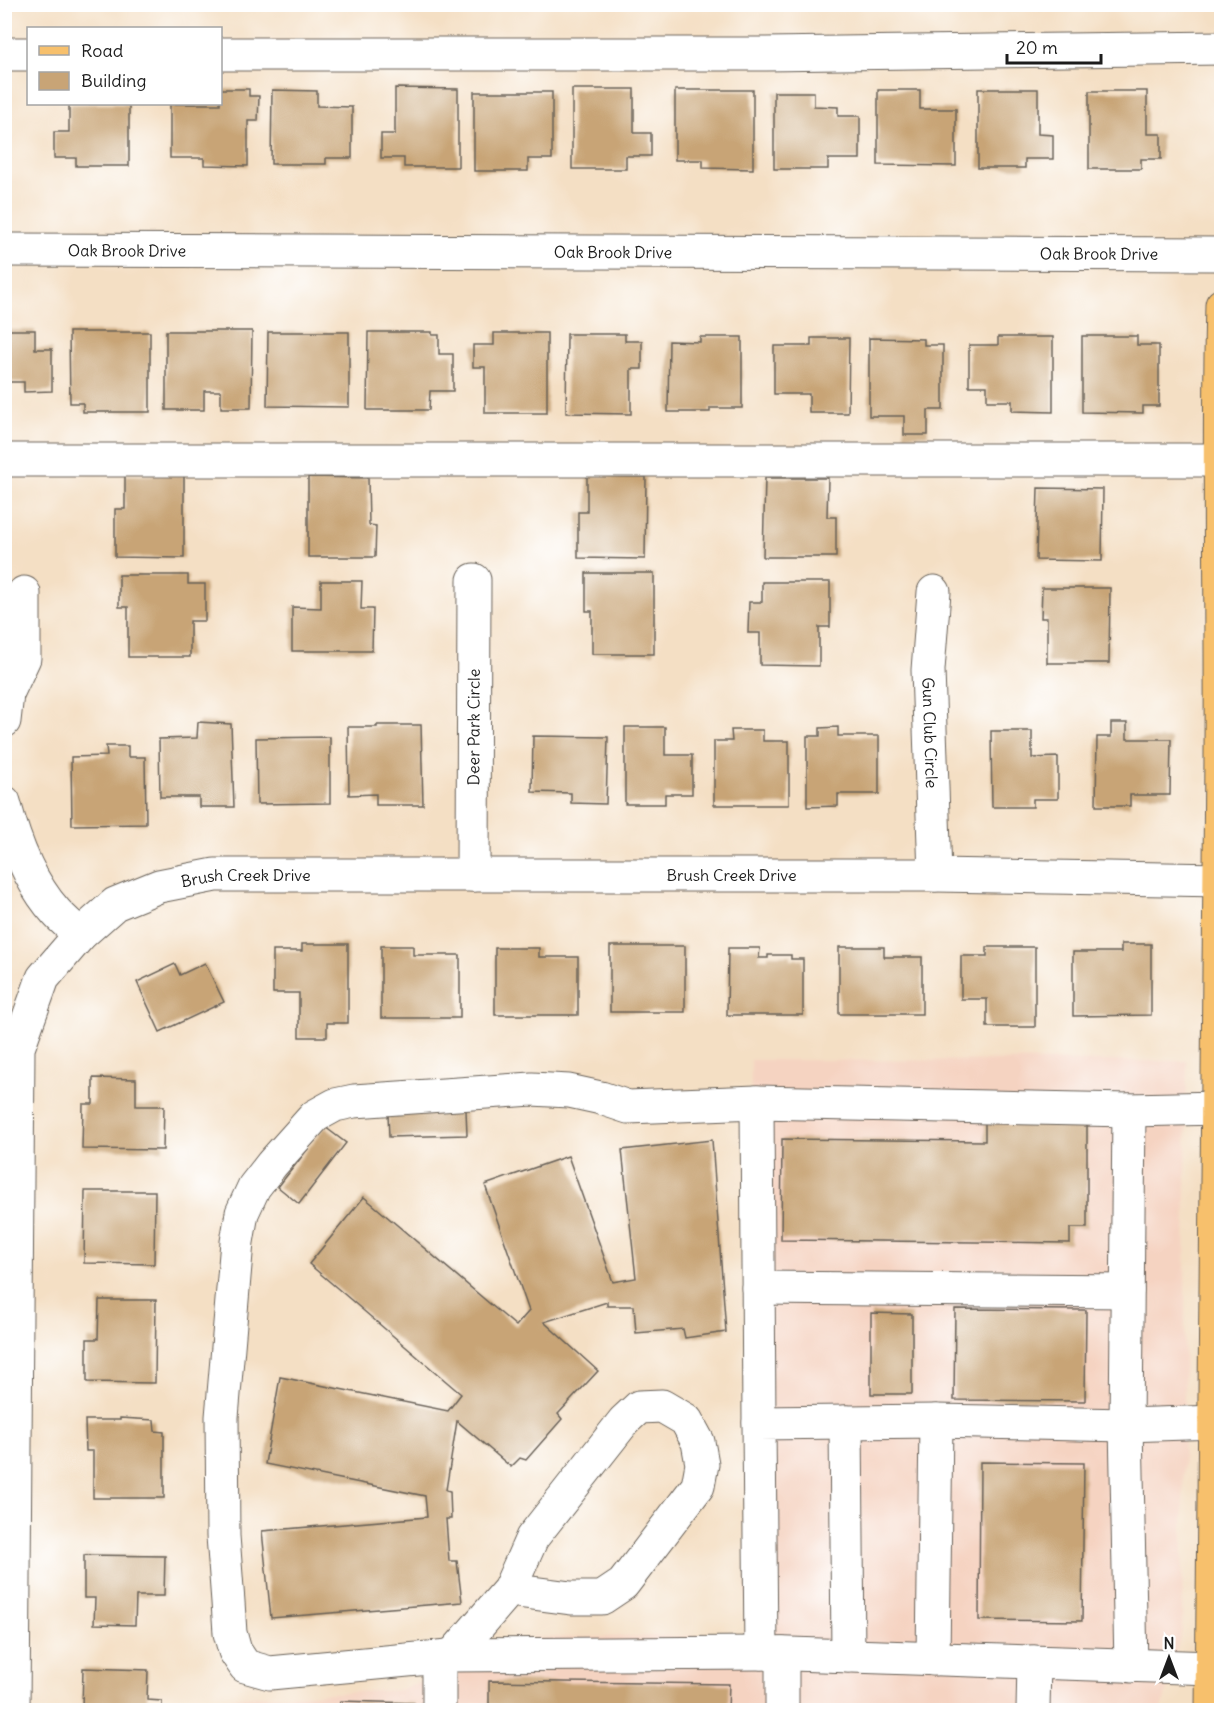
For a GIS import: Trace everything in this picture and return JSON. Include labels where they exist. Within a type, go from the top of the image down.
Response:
[{"type":"main road","points":[[1212,1710],[1219,1422],[1221,305]]},
{"type":"street","points":[[222,54],[766,54],[1221,48]]},
{"type":"street","points":[[4,54],[27,54]]},
{"type":"street","name":"Oak Brook Drive","points":[[4,250],[1221,254]]},
{"type":"street","points":[[4,460],[1221,460]]},
{"type":"street","name":"Deer Park Circle","points":[[473,875],[474,580]]},
{"type":"street","name":"Gun Club Circle","points":[[934,592],[928,670],[935,875]]},
{"type":"street","points":[[4,721],[7,694],[24,658],[24,593]]},
{"type":"street","points":[[4,802],[12,832],[35,883],[56,912],[80,935]]},
{"type":"street","name":"Brush Creek Drive","points":[[10,1689],[18,1048],[43,978],[80,935],[115,904],[159,886],[215,875],[935,875],[1221,879]]},
{"type":"street","points":[[1213,1668],[772,1654],[446,1656],[270,1673],[245,1665],[235,1651],[230,1633],[223,1536],[222,1417],[237,1242],[242,1213],[254,1188],[272,1164],[315,1116],[335,1105],[354,1101],[532,1089],[569,1091],[628,1107],[757,1102],[1129,1110],[1220,1108]]},
{"type":"street","points":[[757,1102],[759,1423],[772,1654],[782,1710]]},
{"type":"street","points":[[1129,1110],[1126,1425],[1131,1665]]},
{"type":"street","points":[[758,1288],[1127,1290]]},
{"type":"street","points":[[439,1710],[446,1656],[508,1590],[532,1538],[631,1414],[639,1407],[662,1406],[686,1420],[698,1442],[702,1464],[698,1486],[623,1584],[602,1598],[571,1598],[508,1590]]},
{"type":"street","points":[[759,1423],[936,1421],[1126,1425],[1219,1422]]},
{"type":"street","points":[[933,1659],[936,1421]]},
{"type":"street","points":[[846,1422],[848,1656]]},
{"type":"street","points":[[1034,1662],[1034,1710]]},
{"type":"shaded area","points":[[751,1060],[1187,1061],[1182,1629],[1162,1710],[198,1710],[199,1699],[399,1690],[529,1638],[746,1635]]},
{"type":"building","points":[[984,4],[1020,4],[1020,10],[984,10]]},
{"type":"building","points":[[1039,4],[1070,4],[1070,9],[1039,9]]},
{"type":"building","points":[[395,88],[458,89],[458,167],[404,167],[404,158],[381,158],[381,134],[395,134]]},
{"type":"building","points":[[222,89],[249,89],[249,96],[259,96],[258,121],[248,121],[248,166],[204,165],[204,158],[170,158],[170,105],[222,105]]},
{"type":"building","points":[[572,89],[634,89],[634,133],[651,133],[651,156],[626,156],[626,169],[572,169]]},
{"type":"building","points":[[978,89],[1038,89],[1038,134],[1053,135],[1053,159],[1025,159],[1025,168],[978,168]]},
{"type":"building","points":[[272,90],[317,91],[317,106],[352,107],[352,158],[326,158],[326,164],[271,164]]},
{"type":"building","points":[[675,90],[753,90],[753,169],[703,168],[703,160],[675,160]]},
{"type":"building","points":[[878,90],[920,90],[920,109],[956,109],[956,166],[878,165]]},
{"type":"building","points":[[1089,91],[1147,91],[1147,134],[1161,134],[1161,159],[1141,159],[1141,169],[1089,169]]},
{"type":"building","points":[[474,92],[552,92],[552,159],[528,159],[528,171],[474,171]]},
{"type":"building","points":[[774,92],[814,92],[814,106],[838,107],[838,116],[860,116],[860,159],[828,159],[828,169],[774,169]]},
{"type":"building","points":[[69,105],[129,105],[129,166],[76,166],[76,158],[54,158],[54,132],[69,132]]},
{"type":"building","points":[[4,330],[35,330],[35,349],[52,349],[52,391],[24,392],[24,382],[4,382]]},
{"type":"building","points":[[166,331],[252,331],[251,408],[221,408],[221,391],[204,391],[204,410],[166,410]]},
{"type":"building","points":[[69,332],[150,332],[150,412],[83,412],[83,403],[70,403]]},
{"type":"building","points":[[268,332],[349,332],[349,407],[267,406]]},
{"type":"building","points":[[368,332],[432,332],[432,335],[439,335],[439,354],[453,354],[453,391],[430,391],[429,410],[367,410]]},
{"type":"building","points":[[494,333],[547,333],[547,413],[485,413],[485,367],[473,367],[473,345],[494,345]]},
{"type":"building","points":[[567,334],[625,334],[625,341],[642,341],[642,369],[631,369],[631,414],[566,413]]},
{"type":"building","points":[[1082,336],[1137,336],[1137,345],[1159,345],[1159,406],[1143,406],[1143,413],[1082,412]]},
{"type":"building","points":[[700,337],[742,337],[742,408],[710,408],[710,412],[668,412],[669,341],[700,342]]},
{"type":"building","points":[[998,337],[1053,337],[1053,412],[1012,411],[1012,401],[987,401],[987,386],[969,386],[969,345],[998,345]]},
{"type":"building","points":[[811,338],[849,338],[848,413],[809,413],[809,394],[774,394],[774,346],[811,346]]},
{"type":"building","points":[[869,338],[924,339],[924,345],[943,345],[943,410],[928,410],[928,435],[904,435],[904,416],[869,416]]},
{"type":"building","points":[[125,475],[184,475],[184,558],[115,557],[115,509],[125,509]]},
{"type":"building","points":[[587,476],[646,477],[645,559],[578,558],[578,512],[587,512]]},
{"type":"building","points":[[308,477],[368,478],[369,525],[376,526],[375,557],[308,557]]},
{"type":"building","points":[[765,478],[828,478],[827,517],[836,517],[836,557],[763,557]]},
{"type":"building","points":[[1038,488],[1103,489],[1102,561],[1036,560]]},
{"type":"building","points":[[586,573],[654,573],[654,654],[592,654],[592,611],[586,611]]},
{"type":"building","points":[[119,575],[188,575],[188,584],[205,584],[205,621],[190,621],[190,657],[128,657],[128,607],[119,607]]},
{"type":"building","points":[[321,581],[362,581],[361,609],[373,609],[372,651],[292,651],[292,607],[321,608]]},
{"type":"building","points":[[762,582],[830,582],[830,627],[819,627],[819,666],[760,665],[760,633],[748,633],[749,602],[762,602]]},
{"type":"building","points":[[1042,588],[1110,588],[1109,663],[1047,663],[1047,618],[1041,618]]},
{"type":"building","points":[[198,722],[231,724],[234,807],[199,807],[199,797],[160,797],[159,739],[197,738]]},
{"type":"building","points":[[1111,723],[1127,723],[1127,739],[1171,739],[1170,795],[1130,795],[1130,806],[1096,806],[1097,737],[1111,737]]},
{"type":"building","points":[[377,725],[421,725],[423,805],[376,805],[376,794],[349,795],[348,727],[377,727]]},
{"type":"building","points":[[625,727],[665,727],[665,755],[692,755],[692,794],[665,794],[665,804],[625,804]]},
{"type":"building","points":[[838,727],[838,736],[879,736],[879,794],[838,794],[838,806],[807,807],[807,736],[820,736],[820,728]]},
{"type":"building","points":[[731,730],[763,730],[763,741],[789,741],[789,805],[714,805],[714,741],[732,741]]},
{"type":"building","points":[[991,731],[1032,731],[1032,758],[1058,757],[1058,799],[1033,799],[1033,807],[992,807]]},
{"type":"building","points":[[533,736],[608,737],[606,804],[571,803],[571,793],[532,792]]},
{"type":"building","points":[[330,737],[330,803],[257,804],[256,738]]},
{"type":"building","points":[[106,746],[128,746],[128,757],[145,757],[146,824],[72,825],[71,757],[107,756]]},
{"type":"building","points":[[302,944],[348,944],[348,1023],[327,1023],[327,1037],[299,1037],[299,993],[273,993],[273,951],[302,951]]},
{"type":"building","points":[[1121,944],[1151,944],[1151,1015],[1073,1016],[1073,952],[1121,952]]},
{"type":"building","points":[[381,946],[413,946],[413,955],[460,955],[460,1018],[381,1018]]},
{"type":"building","points":[[610,946],[685,946],[685,1012],[610,1012]]},
{"type":"building","points":[[839,947],[884,947],[884,957],[922,957],[922,1014],[839,1014]]},
{"type":"building","points":[[987,947],[1035,947],[1035,1027],[987,1027],[987,999],[961,999],[961,956],[987,956]]},
{"type":"building","points":[[495,948],[539,948],[539,957],[578,957],[578,1015],[495,1015]]},
{"type":"building","points":[[728,948],[760,948],[759,958],[768,958],[768,955],[791,955],[791,959],[803,959],[803,1015],[727,1015]]},
{"type":"building","points":[[205,963],[224,1002],[160,1032],[137,982],[175,964],[180,975]]},
{"type":"building","points":[[93,1078],[136,1079],[136,1106],[164,1106],[163,1150],[82,1149],[83,1104],[93,1104]]},
{"type":"building","points":[[466,1110],[467,1135],[389,1137],[388,1113]]},
{"type":"building","points":[[985,1123],[1087,1124],[1087,1228],[1070,1228],[1070,1243],[781,1240],[782,1139],[985,1141]]},
{"type":"building","points":[[325,1127],[346,1143],[299,1204],[278,1187]]},
{"type":"building","points":[[712,1140],[726,1332],[685,1338],[683,1329],[636,1333],[634,1306],[607,1306],[607,1302],[544,1322],[598,1371],[558,1414],[562,1419],[526,1460],[520,1458],[511,1467],[457,1421],[446,1490],[450,1491],[451,1519],[446,1519],[449,1561],[457,1561],[462,1602],[271,1618],[262,1531],[427,1517],[425,1496],[265,1464],[280,1377],[448,1411],[461,1394],[309,1264],[364,1197],[516,1326],[529,1311],[485,1185],[568,1156],[613,1282],[636,1278],[622,1150]]},
{"type":"building","points":[[85,1191],[155,1191],[154,1264],[84,1263]]},
{"type":"building","points":[[99,1300],[156,1300],[155,1383],[87,1382],[87,1339],[98,1339]]},
{"type":"building","points":[[955,1309],[1086,1310],[1085,1401],[954,1400]]},
{"type":"building","points":[[871,1313],[912,1314],[912,1394],[871,1394]]},
{"type":"building","points":[[120,1418],[154,1420],[155,1431],[164,1432],[164,1498],[93,1498],[93,1451],[86,1451],[85,1420],[120,1420]]},
{"type":"building","points":[[980,1462],[1084,1463],[1082,1621],[979,1620]]},
{"type":"building","points":[[84,1555],[165,1556],[164,1596],[136,1596],[135,1625],[94,1624],[95,1598],[84,1598]]},
{"type":"building","points":[[83,1668],[148,1670],[147,1700],[162,1701],[162,1710],[82,1710]]},
{"type":"building","points":[[489,1681],[729,1684],[728,1710],[489,1710]]},
{"type":"building","points":[[340,1701],[414,1703],[414,1710],[339,1710]]}]
